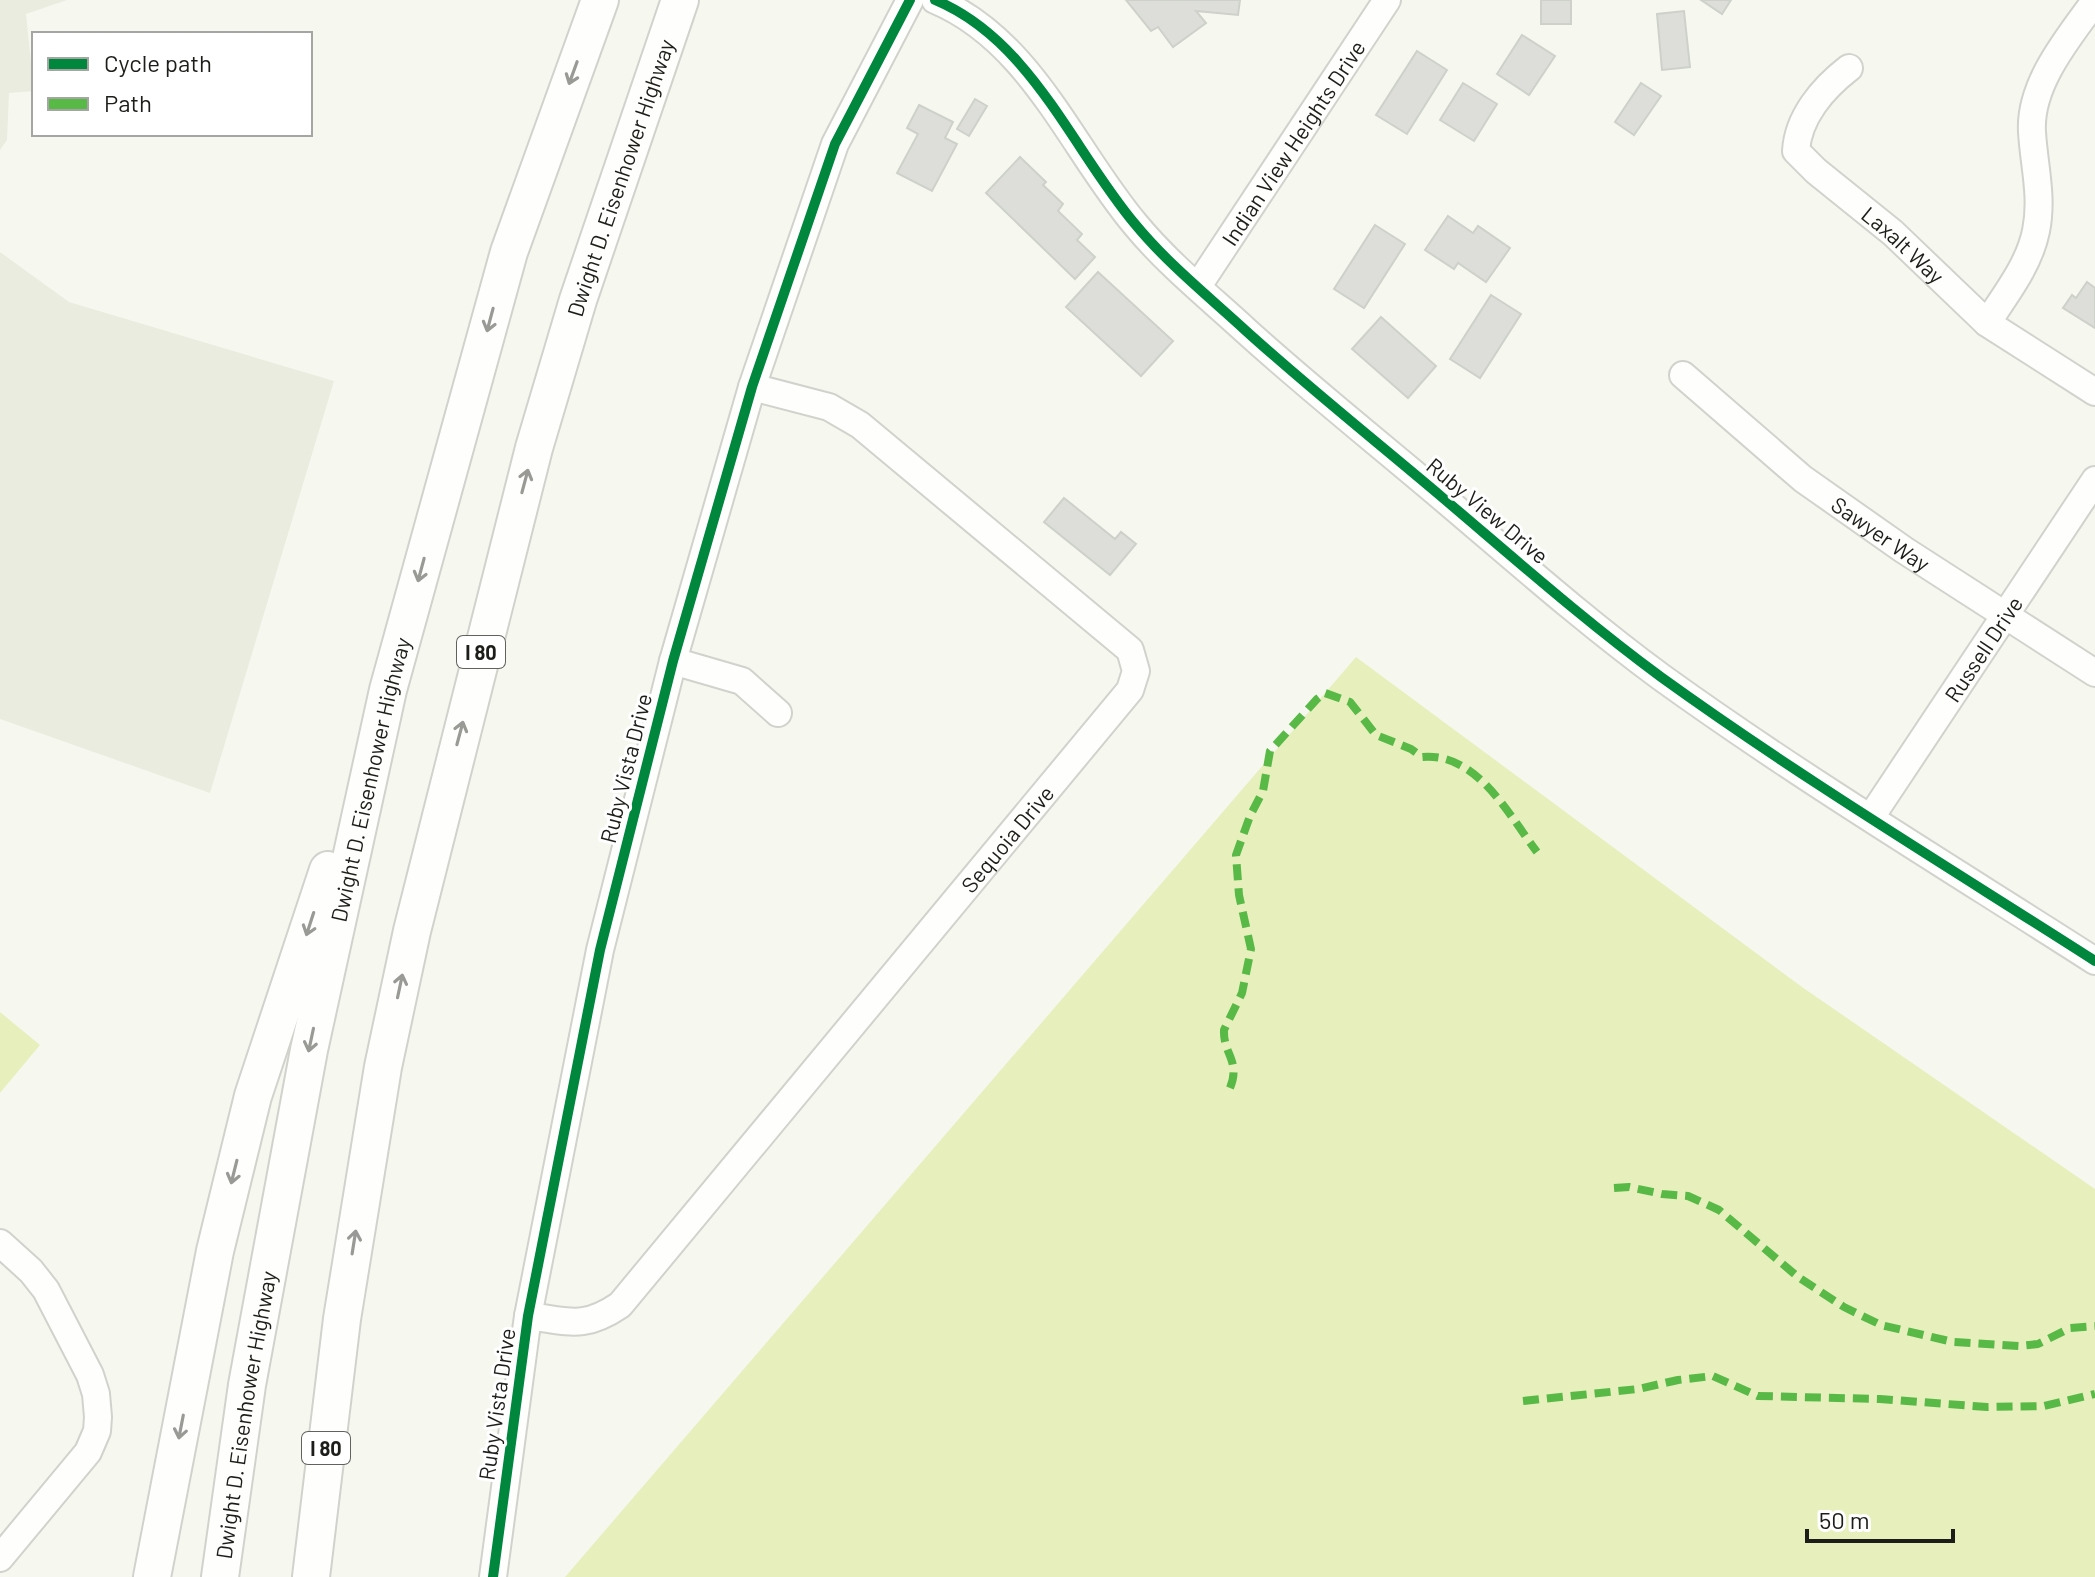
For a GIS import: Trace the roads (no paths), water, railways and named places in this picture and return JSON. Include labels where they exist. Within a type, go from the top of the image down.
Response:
[{"type":"highway","name":"Dwight D. Eisenhower Highway","points":[[220,1577],[247,1385],[309,1050],[388,690],[509,252],[600,0]]},
{"type":"highway","name":"Dwight D. Eisenhower Highway","points":[[311,1577],[342,1319],[383,1067],[412,931],[458,741],[543,418],[578,300],[680,0]]},
{"type":"highway","points":[[152,1577],[215,1251],[253,1096],[388,690]]},
{"type":"highway","points":[[329,1577],[342,1319]]},
{"type":"street","name":"Ruby Vista Drive","points":[[493,1577],[528,1316],[600,950],[673,661],[752,387],[835,144],[910,0]]},
{"type":"street","name":"Ruby View Drive","points":[[935,0],[997,38],[1040,91],[1134,224],[1198,286],[1247,332],[1595,626],[1757,743],[2095,961]]},
{"type":"street","name":"Indian View Heights Drive","points":[[1198,286],[1387,0]]},
{"type":"street","points":[[1987,323],[2027,261],[2036,230],[2040,194],[2031,129],[2039,91],[2055,56],[2095,1]]},
{"type":"street","name":"Laxalt Way","points":[[1849,68],[1815,101],[1797,136],[1796,151],[1893,233],[1987,323],[2095,392]]},
{"type":"street","name":"Sawyer Way","points":[[1683,375],[1803,479],[1904,550],[2095,673]]},
{"type":"street","name":"Sequoia Drive","points":[[528,1316],[580,1323],[600,1319],[620,1305],[1130,690],[1136,671],[1130,650],[860,425],[829,407],[752,387]]},
{"type":"street","name":"Russell Drive","points":[[1871,817],[2095,480]]},
{"type":"street","points":[[673,661],[742,681],[778,713]]},
{"type":"street","points":[[0,1243],[31,1271],[46,1290],[90,1375],[98,1417],[97,1431],[88,1452],[0,1558]]}]
